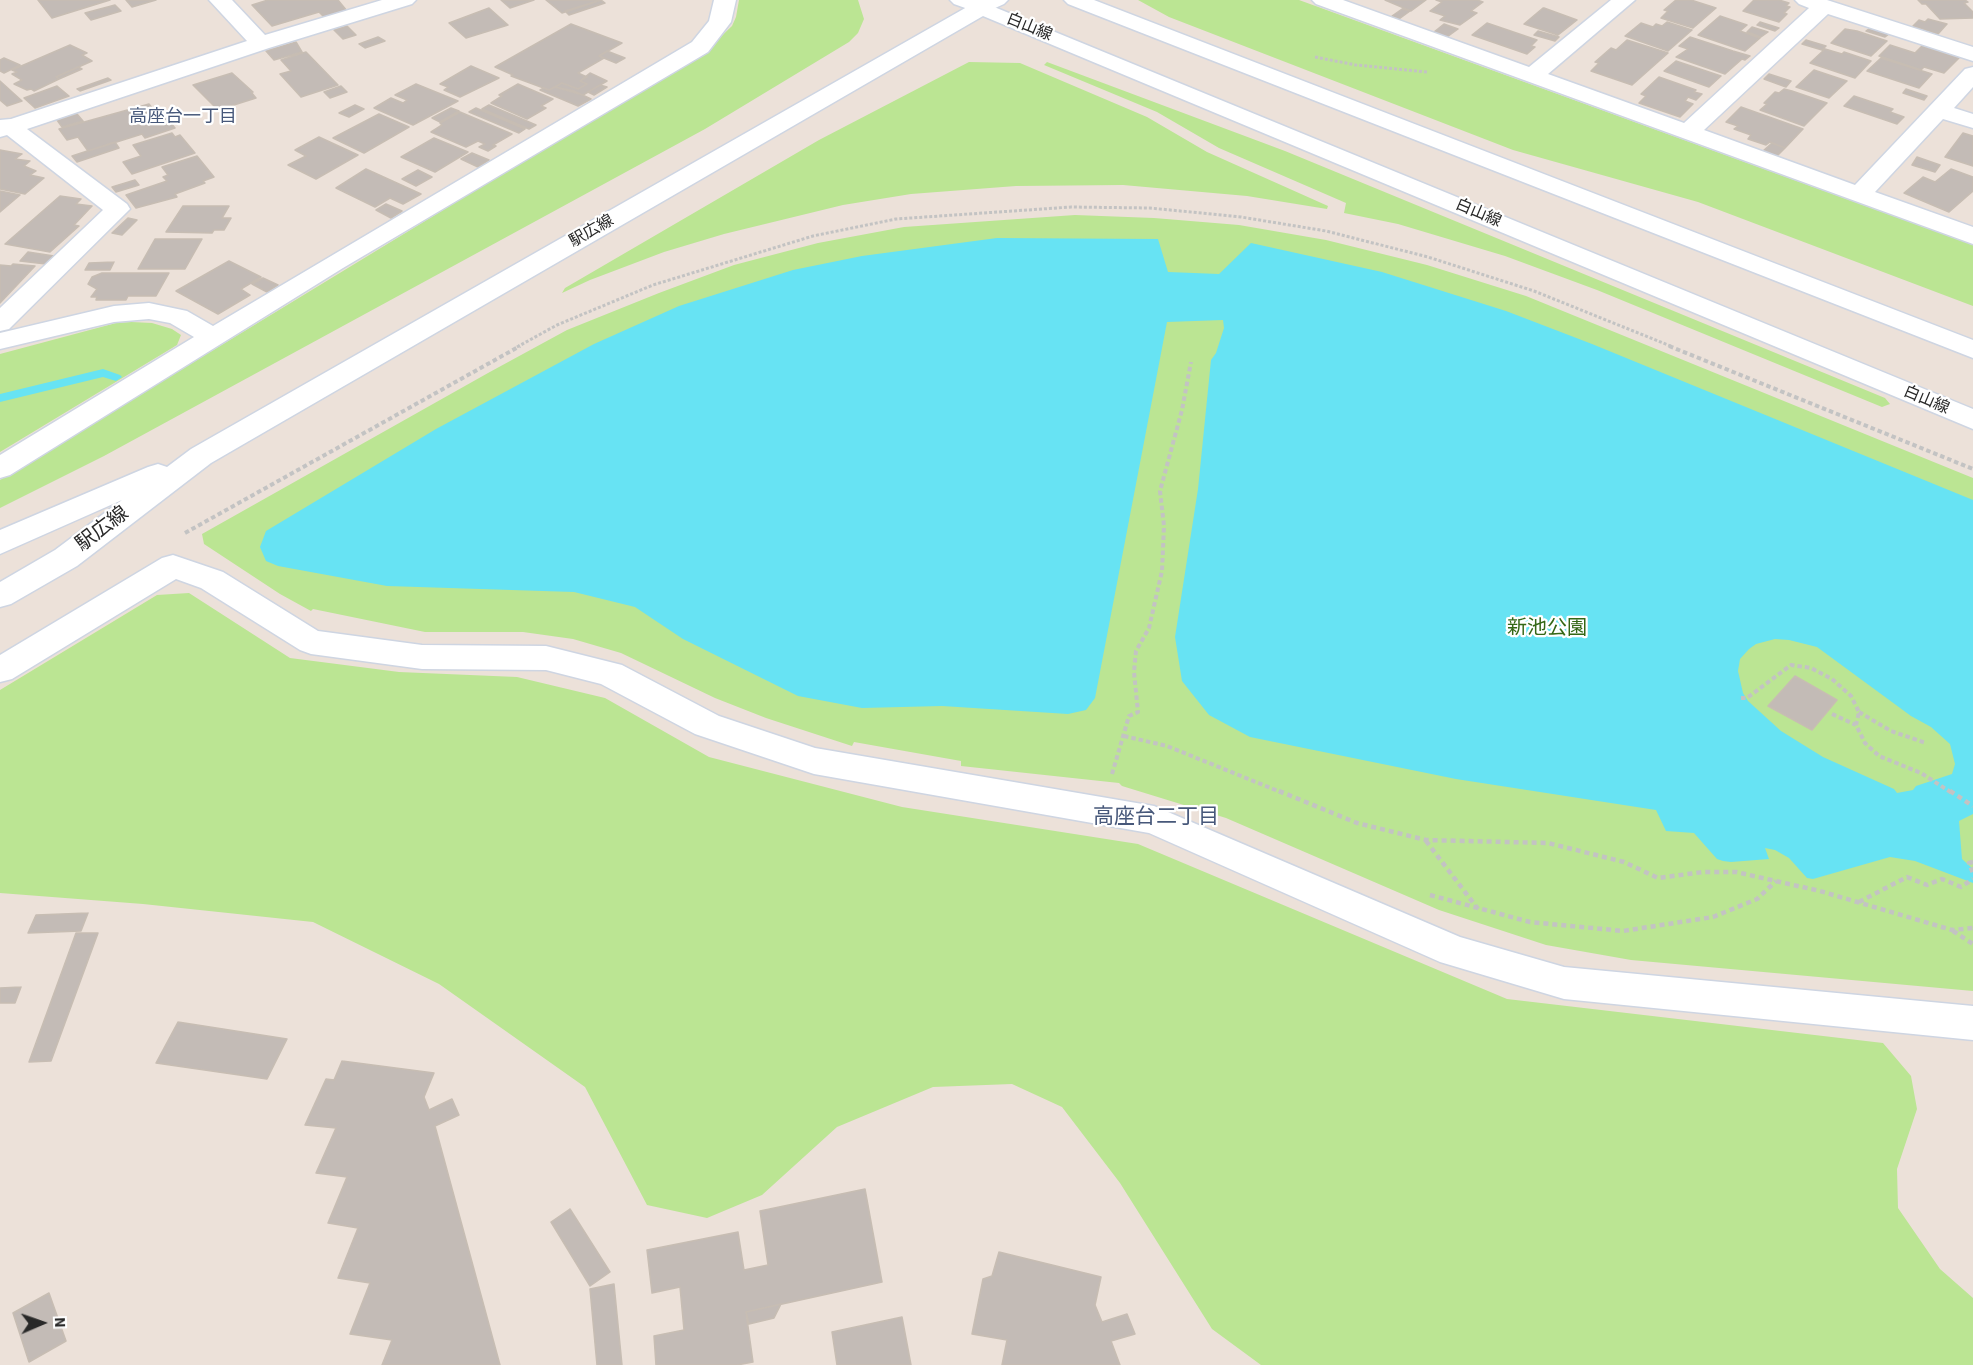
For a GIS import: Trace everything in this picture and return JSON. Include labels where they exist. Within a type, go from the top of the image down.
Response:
[{"type":"street","points":[[220,0],[261,44]]},
{"type":"street","points":[[4,128],[261,44],[405,0]]},
{"type":"street","points":[[0,468],[344,257],[700,47],[720,22],[725,0]]},
{"type":"street","points":[[1075,0],[1973,350]]},
{"type":"street","points":[[1323,0],[1973,236]]},
{"type":"street","points":[[1532,76],[1624,0]]},
{"type":"street","name":"白山線","points":[[980,3],[1973,420]]},
{"type":"street","name":"駅広線","points":[[0,596],[66,558],[201,456],[980,3]]},
{"type":"street","points":[[1687,133],[1815,3],[1973,54]]},
{"type":"street","points":[[1859,195],[1973,74]]},
{"type":"street","points":[[1940,111],[1973,121]]},
{"type":"street","points":[[0,323],[118,209],[4,128]]},
{"type":"street","points":[[0,341],[114,314],[149,311],[178,317],[213,338]]},
{"type":"street","name":"駅広線","points":[[0,543],[28,528],[201,456]]},
{"type":"street","points":[[0,670],[173,566],[212,580],[311,642],[422,657],[546,658],[610,674],[707,725],[814,761],[1154,820],[1453,951],[1563,983],[1973,1023]]},
{"type":"path","points":[[1307,56],[1339,60],[1356,65],[1435,73]]},
{"type":"path","points":[[182,535],[557,325],[653,285],[813,236],[896,219],[1071,207],[1150,208],[1241,217],[1326,231],[1428,257],[1534,291],[1973,469]]},
{"type":"path","points":[[1111,778],[1129,716],[1138,711],[1134,672],[1136,651],[1149,627],[1162,571],[1164,526],[1160,491],[1182,410],[1191,362]]},
{"type":"path","points":[[1741,698],[1747,698],[1791,665],[1811,668],[1832,679],[1851,696],[1859,712],[1891,731],[1926,743]]},
{"type":"path","points":[[1856,725],[1859,712]]},
{"type":"path","points":[[1832,714],[1856,725],[1865,743],[1879,756],[1921,773],[1973,806]]},
{"type":"path","points":[[1124,736],[1167,746],[1357,823],[1426,840],[1548,843],[1624,862],[1658,878],[1703,872],[1736,872],[1777,880],[1952,930],[1973,944]]},
{"type":"path","points":[[1426,840],[1478,909]]},
{"type":"path","points":[[1973,862],[1969,864],[1973,873]]},
{"type":"path","points":[[1858,902],[1906,877],[1928,885],[1942,879],[1961,887],[1973,879]]},
{"type":"path","points":[[1425,894],[1530,922],[1623,931],[1713,916],[1757,899],[1777,880]]},
{"type":"path","points":[[1952,930],[1973,928]]},
{"type":"green space","points":[[739,0],[858,0],[864,19],[858,33],[849,42],[705,129],[104,456],[0,508],[0,480],[709,48],[732,26]]},
{"type":"green space","points":[[1138,0],[1299,0],[1973,245],[1973,306],[1698,202],[1513,150],[1169,17]]},
{"type":"green space","points":[[969,62],[1020,63],[1147,117],[1207,152],[1328,206],[1327,209],[1247,196],[1123,185],[1016,186],[911,194],[843,205],[724,234],[664,252],[562,293],[565,288],[819,140]]},
{"type":"green space","points":[[1047,62],[1285,151],[1885,398],[1890,404],[1882,407],[1597,290],[1505,256],[1398,224],[1344,213],[1346,203],[1219,148],[1157,112],[1044,65]]},
{"type":"green space","name":"新池公園","points":[[1075,215],[1154,218],[1239,225],[1326,240],[1427,265],[1526,296],[1973,478],[1973,991],[1631,960],[1546,945],[1439,910],[1226,818],[1122,786],[1119,783],[961,766],[961,761],[854,742],[852,746],[766,718],[715,698],[621,653],[573,639],[523,632],[425,632],[313,609],[311,611],[280,594],[204,544],[202,534],[488,373],[567,330],[659,293],[734,265],[818,243],[904,227]]},
{"type":"green space","points":[[116,323],[152,323],[172,329],[181,335],[177,345],[0,452],[0,354]]},
{"type":"green space","points":[[189,593],[290,658],[399,672],[517,677],[605,698],[709,757],[902,807],[1138,844],[1507,999],[1883,1043],[1911,1076],[1917,1109],[1897,1169],[1898,1208],[1940,1269],[1973,1298],[1973,1365],[1261,1365],[1212,1329],[1120,1183],[1062,1107],[1012,1084],[933,1087],[837,1127],[762,1195],[707,1218],[647,1205],[585,1087],[439,984],[313,922],[143,904],[0,893],[0,690],[157,595]]},
{"type":"water","name":"新池公園","points":[[997,238],[1158,239],[1168,272],[1219,274],[1251,243],[1382,272],[1506,311],[1973,500],[1973,814],[1959,821],[1962,859],[1973,869],[1973,883],[1915,861],[1890,857],[1813,879],[1807,878],[1789,858],[1775,850],[1765,848],[1769,859],[1723,861],[1717,859],[1694,833],[1666,831],[1656,810],[1456,779],[1250,737],[1209,715],[1182,681],[1175,637],[1198,489],[1211,360],[1216,353],[1224,328],[1223,320],[1167,322],[1095,698],[1086,710],[1068,714],[942,706],[862,708],[798,696],[683,639],[635,607],[574,592],[387,586],[278,566],[266,561],[260,547],[266,531],[436,429],[594,344],[679,306],[793,270],[862,256]],"holes":[[[1775,639],[1817,647],[1911,716],[1931,727],[1950,744],[1955,764],[1952,774],[1916,786],[1913,790],[1897,793],[1894,789],[1823,757],[1781,731],[1748,701],[1743,693],[1738,671],[1740,659],[1756,644]]]},
{"type":"building","points":[[38,0],[110,0],[52,18]]},
{"type":"building","points":[[126,0],[156,0],[132,7]]},
{"type":"building","points":[[268,0],[338,0],[347,11],[325,18],[319,12],[272,26],[252,5]]},
{"type":"building","points":[[501,0],[534,0],[510,8]]},
{"type":"building","points":[[546,0],[601,0],[562,13]]},
{"type":"building","points":[[601,0],[605,3],[569,15],[565,11]]},
{"type":"building","points":[[1385,0],[1426,0],[1411,11]]},
{"type":"building","points":[[1436,0],[1483,2],[1471,11],[1477,13],[1460,25],[1440,20],[1445,16],[1430,11],[1442,2]]},
{"type":"building","points":[[1676,0],[1691,0],[1716,8],[1693,28],[1661,18],[1668,11],[1664,10]]},
{"type":"building","points":[[1754,0],[1779,0],[1789,3],[1786,6],[1790,7],[1779,22],[1743,11]]},
{"type":"building","points":[[1918,0],[1965,0],[1968,2],[1964,3],[1973,12],[1973,18],[1940,19],[1926,4]]},
{"type":"building","points":[[115,5],[121,11],[91,20],[85,13]]},
{"type":"building","points":[[489,8],[508,25],[466,38],[449,23]]},
{"type":"building","points":[[1543,8],[1577,20],[1558,35],[1524,24]]},
{"type":"building","points":[[1402,9],[1410,11],[1399,19],[1392,16]]},
{"type":"building","points":[[1720,16],[1747,25],[1740,31],[1760,38],[1745,51],[1698,35]]},
{"type":"building","points":[[1928,19],[1947,24],[1938,34],[1913,26],[1919,20],[1925,22]]},
{"type":"building","points":[[1667,22],[1692,30],[1668,51],[1625,36],[1641,23],[1653,27],[1656,24],[1662,26]]},
{"type":"building","points":[[1760,22],[1779,28],[1775,31],[1757,25]]},
{"type":"building","points":[[1487,23],[1537,40],[1531,46],[1535,47],[1527,54],[1472,35]]},
{"type":"building","points":[[571,24],[622,43],[599,56],[604,58],[578,73],[587,77],[580,81],[587,84],[578,89],[562,83],[549,90],[511,76],[513,75],[495,67]]},
{"type":"building","points":[[1444,24],[1458,29],[1447,37],[1434,32]]},
{"type":"building","points":[[347,26],[356,35],[343,39],[334,30]]},
{"type":"building","points":[[1752,27],[1768,32],[1761,37],[1747,32]]},
{"type":"building","points":[[1870,28],[1889,34],[1885,37],[1866,31]]},
{"type":"building","points":[[1845,29],[1887,41],[1871,56],[1831,43]]},
{"type":"building","points":[[1538,31],[1559,37],[1555,41],[1534,35]]},
{"type":"building","points":[[378,37],[385,41],[365,48],[359,44]]},
{"type":"building","points":[[1690,37],[1750,56],[1745,60],[1742,59],[1725,74],[1676,57],[1688,49],[1679,46]]},
{"type":"building","points":[[1627,40],[1668,53],[1632,85],[1591,71],[1599,63],[1595,62],[1611,48],[1616,50]]},
{"type":"building","points":[[1806,40],[1826,46],[1822,50],[1802,44]]},
{"type":"building","points":[[296,42],[302,52],[274,60],[266,51]]},
{"type":"building","points":[[70,45],[87,53],[82,55],[92,61],[56,77],[59,79],[34,91],[14,84],[22,80],[12,74],[17,72],[12,70]]},
{"type":"building","points":[[1890,45],[1915,53],[1922,46],[1959,58],[1944,73],[1924,67],[1921,70],[1879,56]]},
{"type":"building","points":[[1825,49],[1842,54],[1844,52],[1871,61],[1855,78],[1810,63]]},
{"type":"building","points":[[607,51],[625,58],[616,63],[599,56]]},
{"type":"building","points":[[306,52],[338,85],[301,97],[280,74],[291,71],[281,60]]},
{"type":"building","points":[[4,58],[20,65],[4,73],[0,71],[0,60]]},
{"type":"building","points":[[1881,58],[1932,74],[1919,88],[1867,71]]},
{"type":"building","points":[[1676,61],[1721,76],[1709,87],[1664,71]]},
{"type":"building","points":[[471,66],[499,78],[460,97],[444,90],[448,87],[440,84]]},
{"type":"building","points":[[78,67],[82,69],[59,79],[56,77]]},
{"type":"building","points":[[1814,70],[1847,81],[1829,98],[1796,87]]},
{"type":"building","points":[[232,73],[253,92],[251,92],[256,98],[218,110],[193,85]]},
{"type":"building","points":[[590,73],[607,81],[583,95],[555,87],[562,83],[578,89],[587,84],[580,81]]},
{"type":"building","points":[[1769,74],[1791,81],[1786,87],[1764,79]]},
{"type":"building","points":[[1659,77],[1702,94],[1696,100],[1688,97],[1685,101],[1693,104],[1680,117],[1639,103],[1646,96],[1641,94]]},
{"type":"building","points":[[108,78],[111,80],[80,91],[77,89]]},
{"type":"building","points":[[0,81],[22,101],[7,106],[0,100]]},
{"type":"building","points":[[416,84],[458,101],[413,125],[374,108],[391,98],[403,103],[407,100],[395,95]]},
{"type":"building","points":[[518,84],[553,99],[541,106],[546,108],[527,119],[491,103],[502,96],[499,95]]},
{"type":"building","points":[[600,85],[607,87],[594,95],[588,92]]},
{"type":"building","points":[[57,86],[69,96],[35,108],[24,98]]},
{"type":"building","points":[[341,86],[347,92],[330,98],[324,92]]},
{"type":"building","points":[[555,87],[574,91],[591,99],[578,106],[540,90]]},
{"type":"building","points":[[1784,89],[1827,103],[1804,126],[1760,110],[1775,92],[1779,93]]},
{"type":"building","points":[[1906,89],[1927,96],[1924,100],[1903,93]]},
{"type":"building","points":[[1854,96],[1893,109],[1890,112],[1904,117],[1897,124],[1844,106]]},
{"type":"building","points":[[149,104],[160,118],[165,116],[175,128],[145,138],[142,134],[88,151],[78,137],[67,140],[59,129]]},
{"type":"building","points":[[355,105],[364,109],[349,117],[339,113]]},
{"type":"building","points":[[489,105],[536,125],[529,129],[482,109]]},
{"type":"building","points":[[1741,107],[1803,129],[1785,148],[1770,142],[1766,145],[1748,139],[1751,135],[1734,129],[1738,126],[1726,122]]},
{"type":"building","points":[[451,108],[459,111],[440,122],[432,118]]},
{"type":"building","points":[[476,108],[525,129],[519,133],[469,112]]},
{"type":"building","points":[[460,112],[512,134],[493,145],[496,146],[488,151],[479,147],[485,144],[478,141],[466,147],[431,132],[442,125],[440,123]]},
{"type":"building","points":[[77,114],[83,121],[62,127],[57,120]]},
{"type":"building","points":[[379,114],[409,127],[364,153],[333,138]]},
{"type":"building","points":[[172,133],[175,137],[180,135],[195,153],[132,174],[123,162],[141,156],[133,145]]},
{"type":"building","points":[[1963,133],[1973,136],[1973,166],[1945,157]]},
{"type":"building","points":[[319,137],[358,155],[316,179],[288,165],[306,156],[295,150]]},
{"type":"building","points":[[434,138],[468,152],[435,172],[401,157]]},
{"type":"building","points":[[115,142],[119,148],[77,162],[72,156]]},
{"type":"building","points":[[1772,143],[1785,148],[1777,156],[1763,151]]},
{"type":"building","points":[[0,150],[22,154],[15,159],[30,161],[24,166],[36,171],[30,175],[44,178],[25,194],[0,189]]},
{"type":"building","points":[[472,153],[489,160],[478,167],[461,159]]},
{"type":"building","points":[[197,156],[214,177],[203,181],[205,183],[175,194],[177,197],[136,208],[126,195],[167,181],[163,177],[168,175],[162,167]]},
{"type":"building","points":[[1917,157],[1940,165],[1935,172],[1912,165]]},
{"type":"building","points":[[366,169],[421,194],[403,204],[390,198],[375,207],[336,188]]},
{"type":"building","points":[[1951,169],[1973,177],[1973,191],[1949,212],[1904,193],[1923,177],[1935,182]]},
{"type":"building","points":[[418,170],[432,177],[416,186],[402,179]]},
{"type":"building","points":[[135,180],[139,185],[116,192],[112,187]]},
{"type":"building","points":[[0,191],[20,195],[0,212]]},
{"type":"building","points":[[60,196],[81,199],[76,204],[92,206],[74,225],[79,226],[50,252],[5,244]]},
{"type":"building","points":[[386,204],[402,211],[391,218],[376,210]]},
{"type":"building","points":[[183,206],[229,206],[222,218],[231,218],[224,230],[214,230],[212,233],[166,232]]},
{"type":"building","points":[[128,218],[137,220],[122,235],[112,233]]},
{"type":"building","points":[[155,239],[202,239],[185,269],[138,269]]},
{"type":"building","points":[[28,252],[54,256],[46,264],[20,261]]},
{"type":"building","points":[[229,261],[261,277],[241,289],[250,295],[218,314],[176,291]]},
{"type":"building","points":[[114,262],[110,270],[85,270],[89,263]]},
{"type":"building","points":[[13,264],[35,266],[0,303],[0,265],[11,266]]},
{"type":"building","points":[[102,273],[169,273],[156,296],[128,296],[126,300],[96,300],[97,297],[91,297],[97,289],[88,284],[92,277]]},
{"type":"building","points":[[263,278],[278,285],[267,292],[252,284]]},
{"type":"building","points":[[1795,676],[1837,700],[1812,730],[1768,706]]},
{"type":"building","points":[[88,913],[81,931],[28,933],[36,915]]},
{"type":"building","points":[[76,933],[98,933],[51,1061],[29,1062]]},
{"type":"building","points":[[21,987],[15,1003],[0,1003],[0,988]]},
{"type":"building","points":[[178,1022],[287,1039],[267,1079],[156,1063]]},
{"type":"building","points":[[342,1061],[434,1073],[424,1097],[429,1110],[452,1099],[459,1115],[435,1126],[500,1365],[382,1365],[392,1340],[350,1334],[370,1283],[338,1278],[358,1228],[328,1223],[347,1177],[316,1173],[336,1128],[305,1125],[326,1079],[334,1080]]},
{"type":"building","points":[[865,1189],[882,1282],[746,1312],[753,1362],[737,1365],[656,1365],[654,1336],[684,1330],[680,1287],[652,1293],[647,1250],[738,1232],[744,1270],[768,1265],[760,1211]]},
{"type":"building","points":[[570,1209],[610,1272],[590,1286],[551,1222]]},
{"type":"building","points":[[999,1252],[1101,1277],[1095,1305],[1102,1322],[1127,1314],[1135,1334],[1111,1341],[1120,1365],[1002,1365],[1007,1340],[972,1334],[983,1279],[992,1276]]},
{"type":"building","points":[[614,1284],[622,1365],[597,1365],[590,1289]]},
{"type":"building","points":[[49,1293],[66,1341],[29,1362],[13,1313]]},
{"type":"building","points":[[781,1304],[774,1318],[749,1324],[746,1312]]},
{"type":"building","points":[[902,1317],[911,1365],[837,1365],[832,1332]]},
{"type":"waterway","points":[[0,398],[103,373],[116,377]]},
{"type":"district","name":"高座台一丁目","points":[[183,118]]},
{"type":"district","name":"高座台二丁目","points":[[1156,818]]}]
